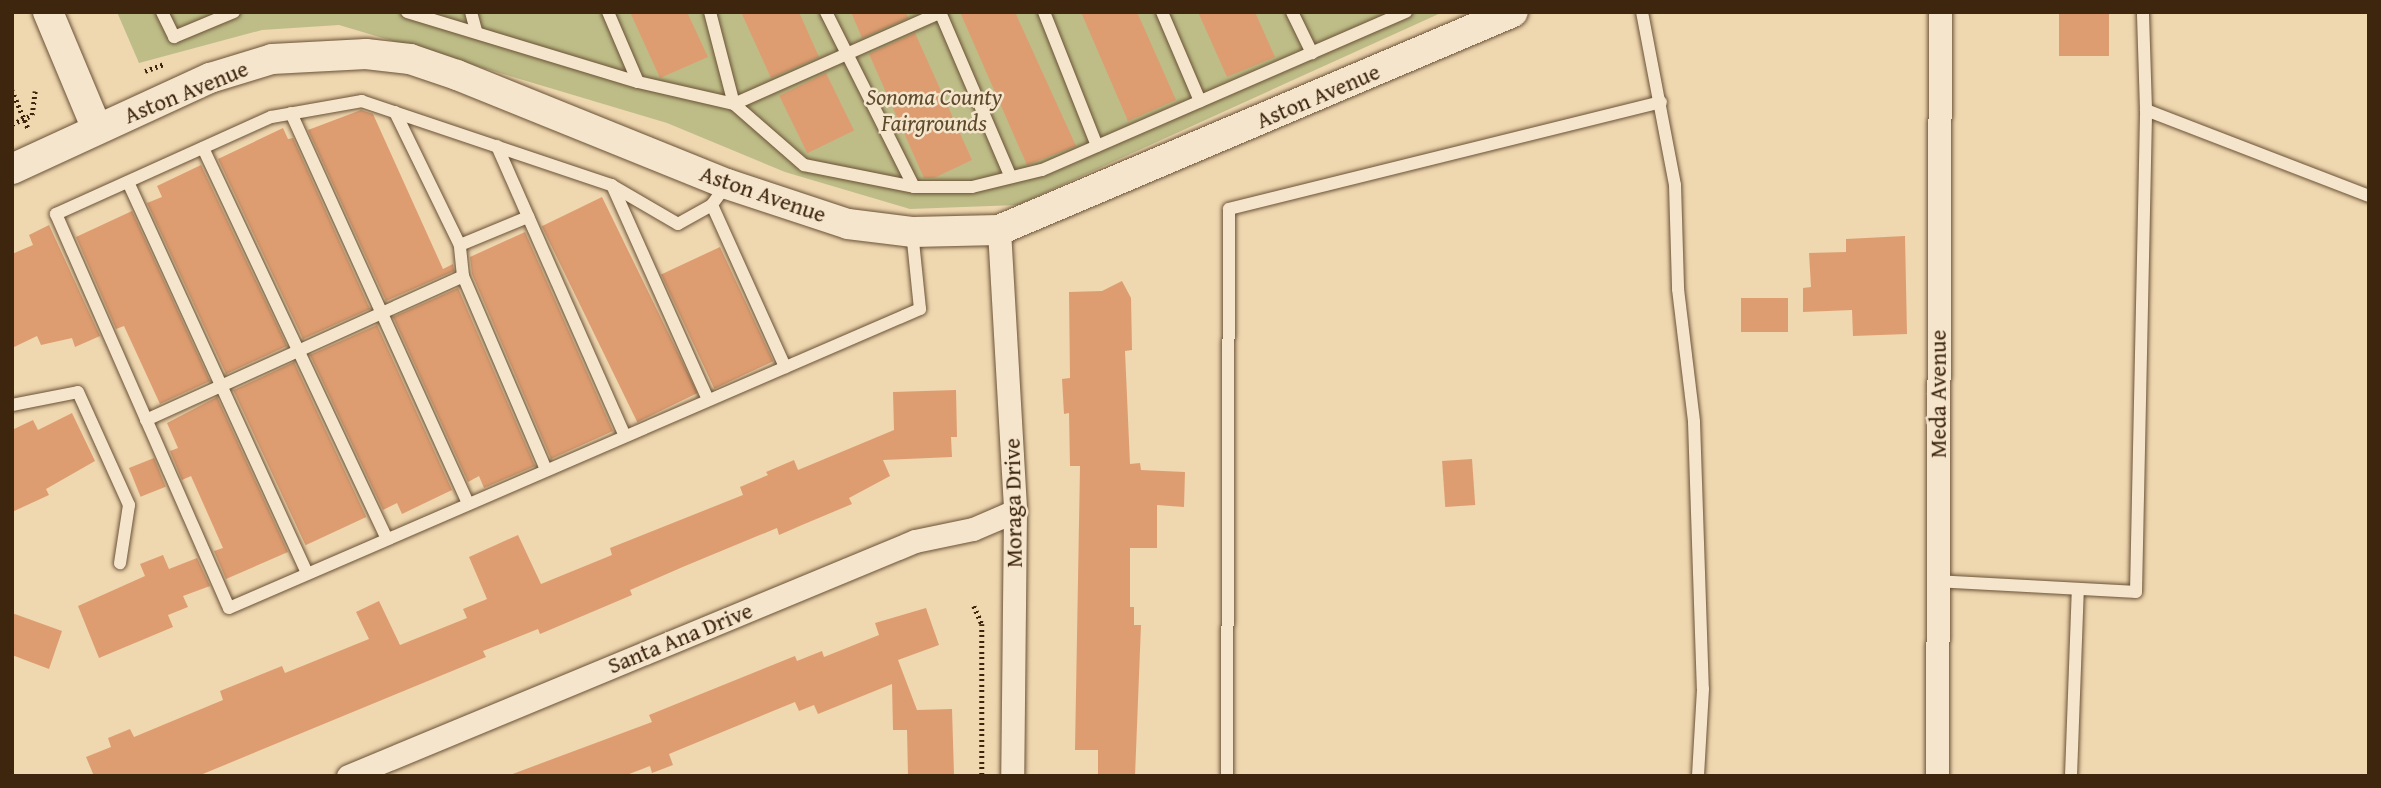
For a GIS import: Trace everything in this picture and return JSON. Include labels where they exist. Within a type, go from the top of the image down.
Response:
[{"type":"street","points":[[48,12],[97,129]]},
{"type":"street","name":"Aston Avenue","points":[[12,169],[210,78],[272,59],[366,54],[410,59],[457,75],[720,194],[848,223],[912,232],[999,230],[1513,12]]},
{"type":"street","name":"Meda Avenue","points":[[1937,776],[1940,12]]},
{"type":"street","name":"Moraga Drive","points":[[999,230],[1015,511],[1012,776]]},
{"type":"street","name":"Santa Ana Drive","points":[[348,776],[915,541],[972,529],[1015,511]]},
{"type":"lane","points":[[162,12],[174,37],[234,12]]},
{"type":"lane","points":[[407,12],[638,82],[734,104],[804,165],[914,187],[972,187],[1010,174],[1042,170],[1401,13]]},
{"type":"lane","points":[[471,12],[476,31]]},
{"type":"lane","points":[[608,12],[638,82]]},
{"type":"lane","points":[[710,12],[734,104]]},
{"type":"lane","points":[[826,12],[914,187]]},
{"type":"lane","points":[[1044,12],[1097,146]]},
{"type":"lane","points":[[1162,12],[1200,102]]},
{"type":"lane","points":[[1292,12],[1312,53]]},
{"type":"lane","points":[[1642,12],[1675,185],[1678,289],[1694,422],[1703,689],[1698,776]]},
{"type":"lane","points":[[1936,581],[2136,592],[2146,110],[2143,12]]},
{"type":"lane","points":[[734,104],[940,13],[1010,174]]},
{"type":"lane","points":[[785,367],[720,194],[678,223],[611,185],[362,100],[271,117],[56,214],[229,607],[920,309],[912,232]]},
{"type":"lane","points":[[1227,776],[1229,209],[1661,102]]},
{"type":"lane","points":[[2146,110],[2369,195]]},
{"type":"lane","points":[[395,112],[460,245],[463,276],[546,470]]},
{"type":"lane","points":[[291,114],[468,504]]},
{"type":"lane","points":[[497,146],[625,436]]},
{"type":"lane","points":[[203,148],[387,539]]},
{"type":"lane","points":[[128,182],[307,573]]},
{"type":"lane","points":[[611,185],[708,400]]},
{"type":"lane","points":[[460,245],[528,217]]},
{"type":"lane","points":[[146,420],[463,276]]},
{"type":"lane","points":[[12,404],[78,392],[130,505],[120,563]]},
{"type":"lane","points":[[2071,776],[2078,589]]},
{"type":"path","points":[[12,90],[28,128]]},
{"type":"path","points":[[12,124],[32,115],[35,91]]},
{"type":"path","points":[[974,606],[982,624],[982,776]]},
{"type":"green space","name":"Sonoma County Fairgrounds","points":[[117,12],[1443,12],[1018,205],[910,209],[785,172],[667,123],[339,25],[262,30],[139,63]]},
{"type":"building","points":[[630,12],[687,12],[708,57],[660,78]]},
{"type":"building","points":[[741,12],[799,12],[819,57],[771,78]]},
{"type":"building","points":[[851,12],[906,12],[908,18],[862,38]]},
{"type":"building","points":[[960,12],[1015,12],[1076,146],[1027,165]]},
{"type":"building","points":[[1081,12],[1137,12],[1176,100],[1128,121]]},
{"type":"building","points":[[1198,12],[1255,12],[1275,57],[1227,77]]},
{"type":"building","points":[[2059,12],[2109,12],[2109,56],[2059,56]]},
{"type":"building","points":[[915,33],[972,160],[934,178],[924,178],[869,54]]},
{"type":"building","points":[[826,73],[854,131],[807,153],[779,96]]},
{"type":"building","points":[[361,110],[373,114],[443,269],[453,264],[454,271],[386,301],[308,130]]},
{"type":"building","points":[[283,128],[288,139],[293,138],[370,309],[303,339],[218,159]]},
{"type":"building","points":[[201,165],[287,346],[226,374],[147,203],[162,197],[157,186]]},
{"type":"building","points":[[602,197],[698,393],[637,422],[542,226]]},
{"type":"building","points":[[132,211],[210,381],[160,404],[124,326],[116,329],[76,237]]},
{"type":"building","points":[[49,225],[100,336],[75,347],[72,338],[41,345],[37,336],[12,348],[12,254],[33,245],[29,235]]},
{"type":"building","points":[[525,232],[613,431],[551,459],[472,274],[470,257]]},
{"type":"building","points":[[1905,236],[1907,334],[1853,336],[1852,310],[1803,312],[1803,288],[1811,287],[1809,253],[1846,252],[1846,239]]},
{"type":"building","points":[[720,247],[773,361],[714,389],[661,274]]},
{"type":"building","points":[[1122,281],[1131,298],[1132,350],[1125,351],[1130,464],[1140,463],[1141,470],[1185,472],[1184,507],[1157,505],[1157,548],[1130,548],[1130,607],[1134,607],[1134,625],[1141,625],[1135,776],[1098,776],[1098,750],[1075,750],[1080,466],[1070,466],[1069,413],[1064,414],[1062,379],[1070,378],[1069,292],[1102,291]]},
{"type":"building","points":[[458,288],[535,466],[484,488],[479,476],[468,482],[393,317]]},
{"type":"building","points":[[1741,298],[1788,298],[1788,332],[1741,332]]},
{"type":"building","points":[[377,325],[452,490],[402,514],[397,503],[383,510],[310,355]]},
{"type":"building","points":[[294,362],[366,517],[306,545],[233,390]]},
{"type":"building","points":[[956,390],[957,437],[951,437],[952,457],[883,460],[890,476],[849,498],[852,504],[779,535],[777,528],[685,566],[630,590],[632,595],[540,634],[538,629],[483,651],[486,657],[198,776],[94,776],[86,757],[111,747],[108,738],[130,729],[134,737],[223,700],[220,691],[282,666],[285,673],[369,639],[356,612],[379,601],[400,645],[467,618],[463,609],[487,599],[469,557],[518,535],[541,584],[612,555],[610,548],[743,495],[740,487],[768,475],[766,472],[794,460],[798,470],[894,430],[893,392]]},
{"type":"building","points":[[217,397],[288,552],[226,579],[214,551],[223,548],[191,476],[182,480],[170,451],[178,448],[167,423]]},
{"type":"building","points":[[72,413],[95,461],[46,489],[49,495],[12,512],[12,430],[33,420],[38,430]]},
{"type":"building","points":[[154,458],[166,487],[141,497],[129,468]]},
{"type":"building","points":[[1472,459],[1475,505],[1445,507],[1442,461]]},
{"type":"building","points":[[163,555],[169,569],[197,558],[210,586],[183,596],[188,607],[168,615],[173,627],[99,658],[78,606],[145,576],[140,564]]},
{"type":"building","points":[[926,608],[939,645],[898,660],[917,710],[952,709],[954,774],[908,775],[907,730],[893,730],[892,684],[818,714],[814,705],[799,711],[795,702],[669,754],[673,765],[652,773],[650,766],[624,776],[507,776],[652,722],[649,715],[795,656],[797,661],[822,651],[824,657],[879,635],[875,623]]},
{"type":"building","points":[[12,613],[62,631],[49,669],[12,655]]}]
